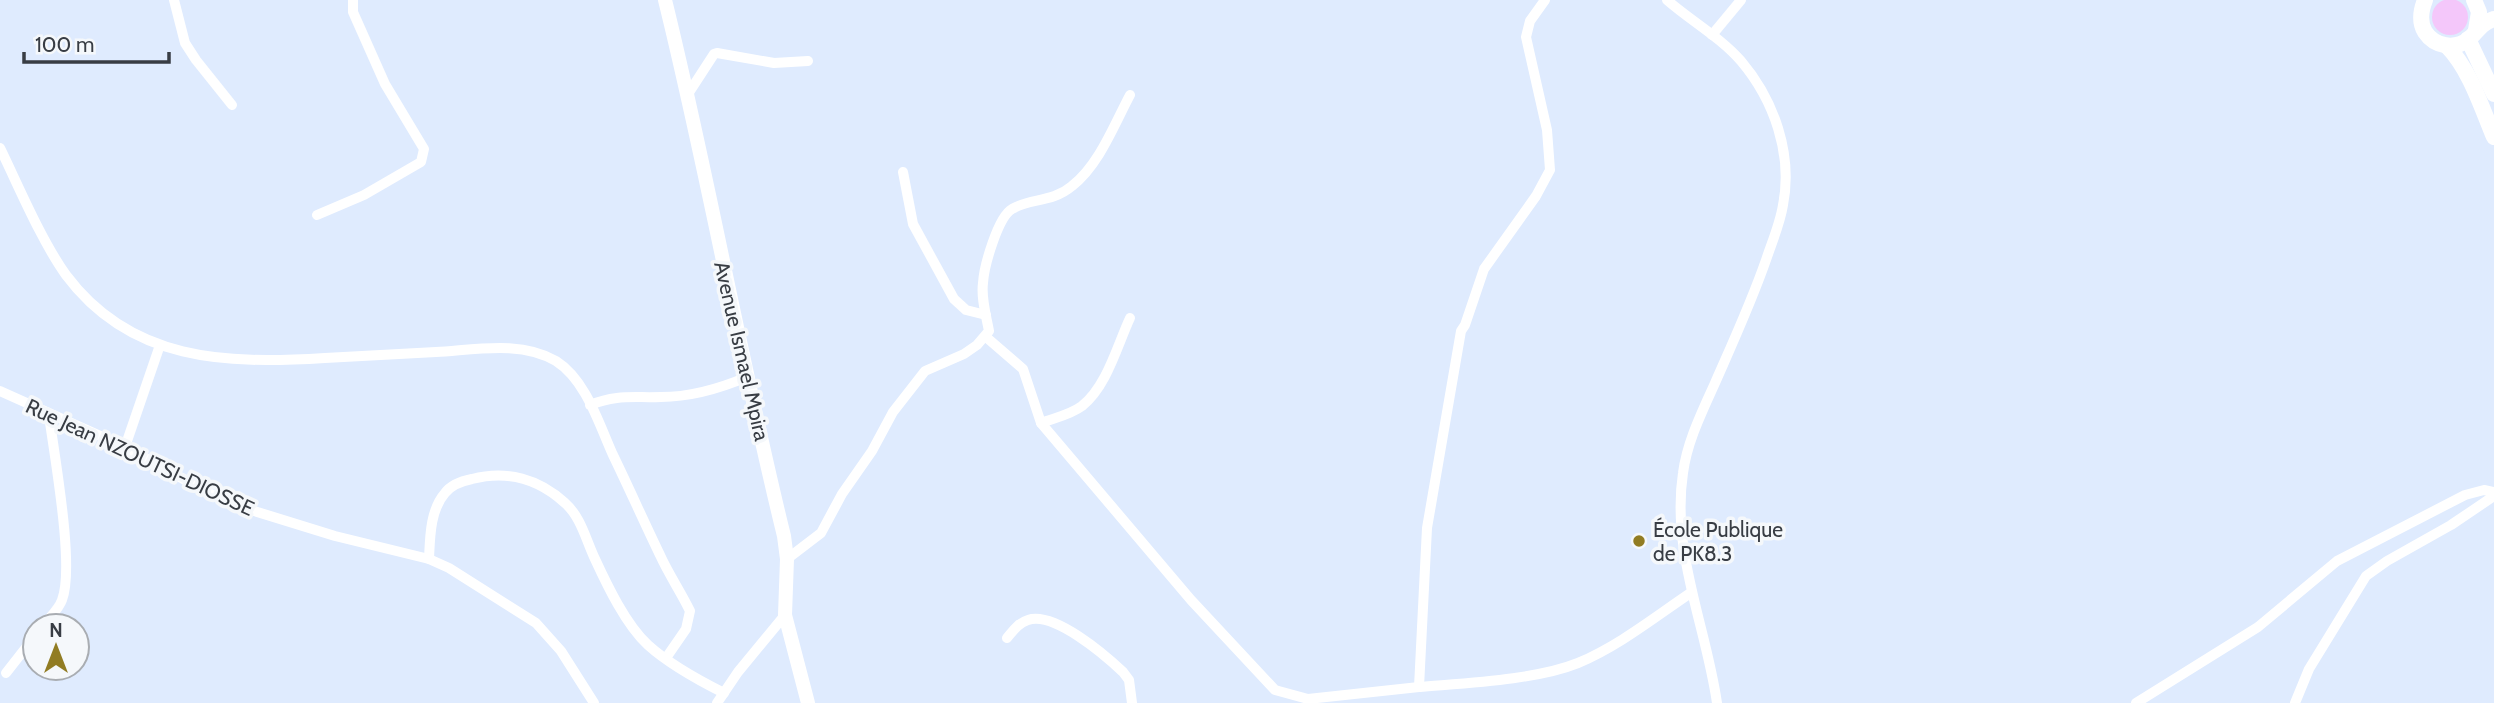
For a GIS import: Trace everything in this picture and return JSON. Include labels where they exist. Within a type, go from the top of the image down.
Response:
[{"type":"highway","points":[[2425,0],[2421,13],[2423,29],[2433,40],[2446,46],[2456,56],[2494,137]]},
{"type":"highway","points":[[2494,9],[2476,3],[2479,18],[2472,34],[2494,94]]},
{"type":"highway","points":[[2446,46],[2462,43],[2481,24],[2494,19]]},
{"type":"main road","name":"Avenue Ismael Mpira","points":[[665,0],[784,536],[787,559],[785,615],[808,703]]},
{"type":"street","points":[[174,0],[185,43],[232,105]]},
{"type":"street","points":[[317,215],[391,182],[421,162],[424,149],[385,84],[353,12],[353,0]]},
{"type":"street","points":[[1419,687],[1427,528],[1461,331],[1484,269],[1536,196],[1550,170],[1547,130],[1526,37],[1530,20],[1545,0]]},
{"type":"street","points":[[1667,0],[1712,35],[1743,64],[1771,111],[1784,151],[1785,189],[1776,231],[1751,303],[1699,418],[1683,472],[1681,531],[1717,703]]},
{"type":"street","points":[[1712,35],[1741,0]]},
{"type":"street","points":[[688,94],[717,53],[774,63],[808,61]]},
{"type":"street","points":[[787,559],[821,533],[893,412],[925,371],[964,354],[986,337],[989,331],[983,282],[1002,220],[1009,210],[1045,201],[1073,186],[1098,153],[1130,96]]},
{"type":"street","points":[[0,148],[65,273],[97,309],[135,334],[160,345],[207,357],[269,360],[521,349],[556,361],[571,375],[590,405],[665,566],[690,611],[686,629],[666,658]]},
{"type":"street","points":[[902,172],[913,224],[954,299],[966,310],[986,315]]},
{"type":"street","points":[[1041,423],[1081,406],[1094,393],[1130,318]]},
{"type":"street","points":[[986,337],[1023,369],[1041,423],[1191,600],[1275,690],[1307,701],[1479,682],[1576,664],[1598,653],[1692,592]]},
{"type":"street","points":[[125,447],[160,345]]},
{"type":"street","points":[[590,405],[607,398],[629,395],[662,398],[687,395],[747,377]]},
{"type":"street","name":"Rue Jean NZOUTSI-DIOSSE","points":[[0,391],[125,447],[238,506],[335,536],[429,559],[449,568],[536,623],[561,651],[588,700]]},
{"type":"street","points":[[49,415],[65,543],[66,572],[62,601],[54,612]]},
{"type":"street","points":[[429,559],[430,534],[436,509],[445,493],[460,481],[497,474],[517,476],[536,483],[568,505],[579,521],[619,605],[647,644],[695,678],[724,693]]},
{"type":"street","points":[[2136,703],[2258,627],[2337,561],[2465,495],[2484,490],[2494,494]]},
{"type":"street","points":[[2295,703],[2309,669],[2366,576],[2451,525],[2494,494]]},
{"type":"street","points":[[717,703],[785,615]]},
{"type":"street","points":[[1007,638],[1017,626],[1030,619],[1049,621],[1069,631],[1123,672],[1129,680],[1132,703]]},
{"type":"street","points":[[6,673],[21,654]]},
{"type":"shaded area","points":[[2450,-1],[2463,4],[2468,17],[2463,30],[2450,35],[2437,30],[2432,17],[2437,4]]},
{"type":"place","name":"École Publique de PK8.3","points":[[1639,541]]}]
